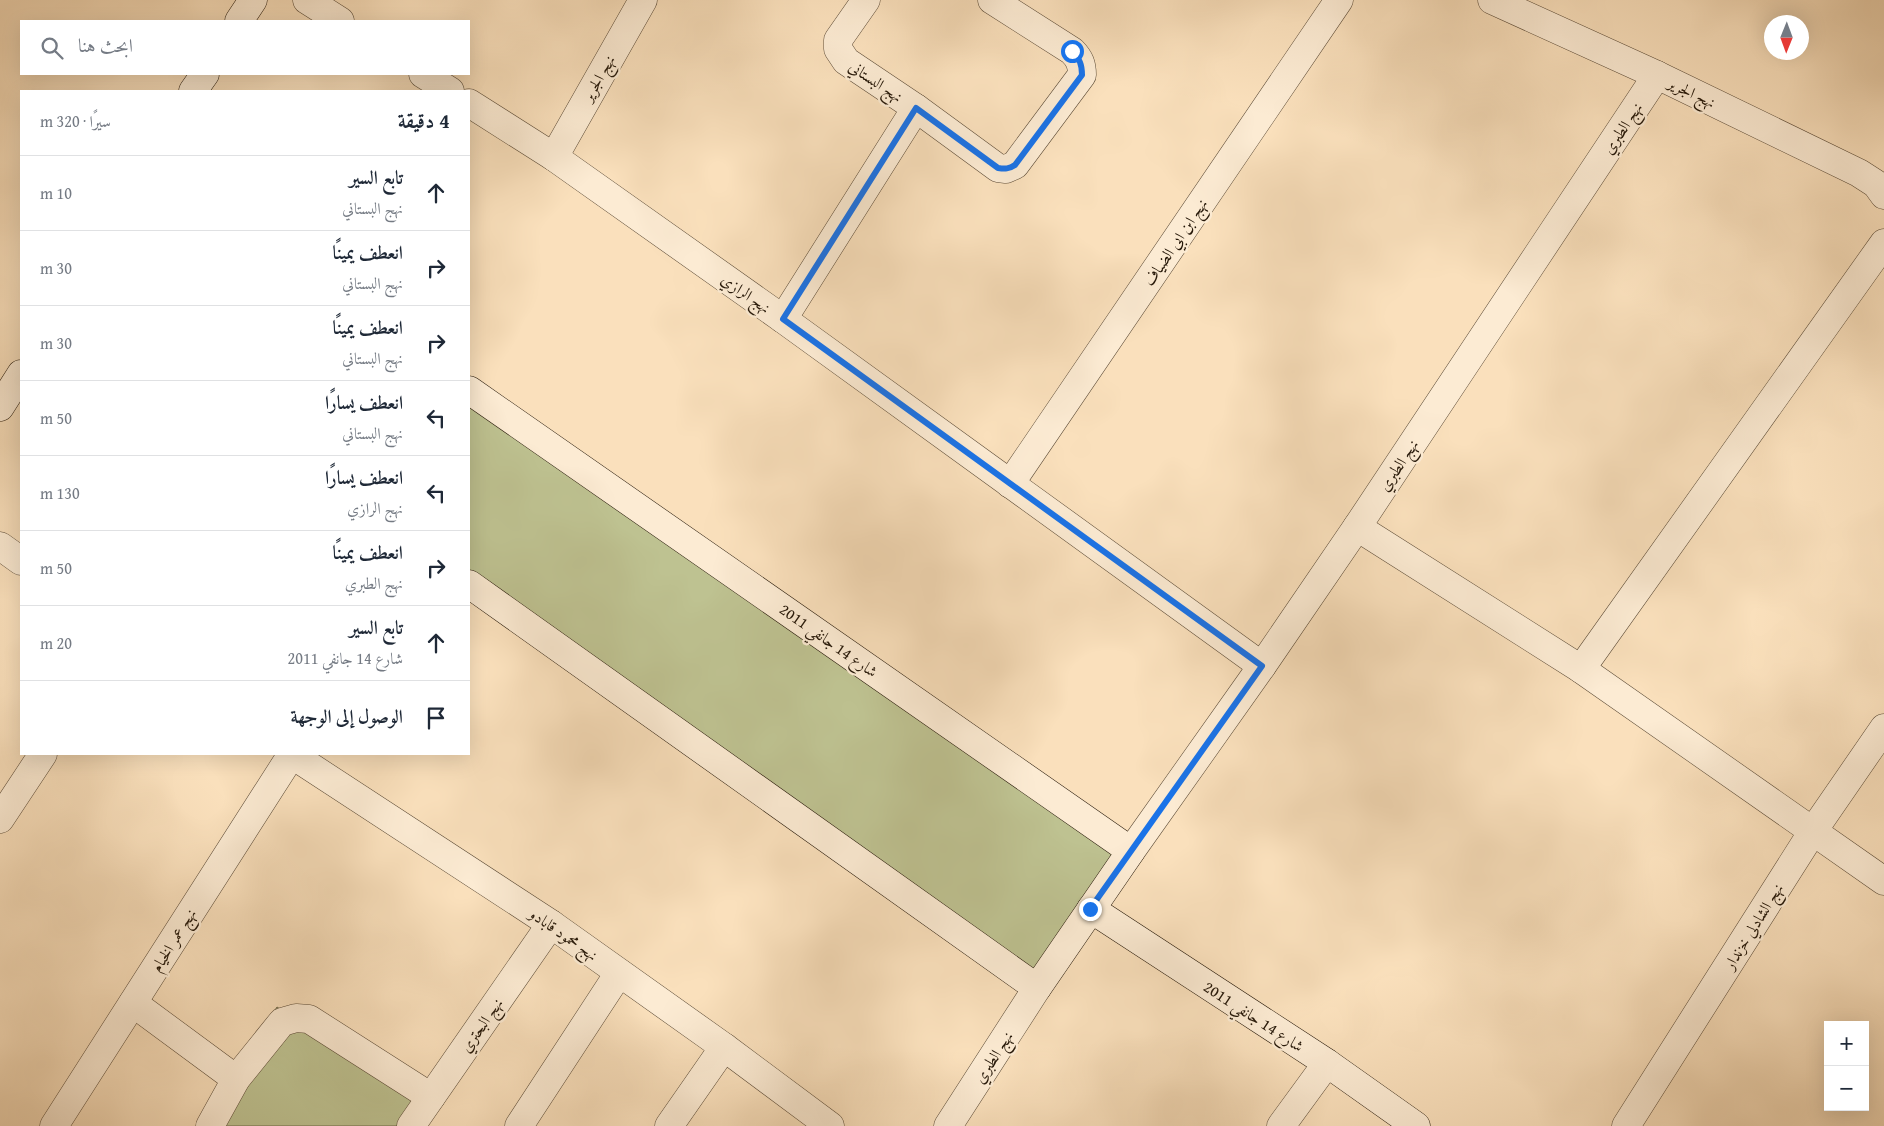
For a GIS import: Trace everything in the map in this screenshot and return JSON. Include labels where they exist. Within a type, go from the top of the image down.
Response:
[{"type":"street","points":[[240,20],[253,0]]},
{"type":"street","points":[[307,0],[338,20]]},
{"type":"street","name":"نهج الجرير","points":[[554,157],[643,0]]},
{"type":"street","name":"نهج البستاني","points":[[866,0],[838,40],[838,49],[846,61],[916,108],[998,168],[1006,169],[1015,165],[1082,75],[1082,66],[1072,51],[992,0]]},
{"type":"street","name":"نهج ابن ابي الضياف","points":[[1010,484],[1340,0]]},
{"type":"street","name":"نهج الجرير","points":[[1492,0],[1657,75],[1860,172],[1876,184],[1884,195]]},
{"type":"street","points":[[194,90],[203,75]]},
{"type":"street","points":[[425,75],[448,90]]},
{"type":"street","name":"نهج الطبري","points":[[1131,851],[1357,528],[1657,75]]},
{"type":"street","name":"نهج الرازي","points":[[470,104],[554,157],[783,319],[1262,666]]},
{"type":"street","name":"نهج البستاني","points":[[783,319],[916,108]]},
{"type":"street","points":[[1581,670],[1884,243]]},
{"type":"street","points":[[0,407],[20,376]]},
{"type":"street","name":"شارع 14 جانفي 2011","points":[[470,391],[1131,851]]},
{"type":"street","points":[[1357,528],[1581,670],[1884,881]]},
{"type":"street","points":[[0,546],[20,560]]},
{"type":"street","points":[[470,585],[1038,988],[1131,851]]},
{"type":"street","name":"نهج الشادلي خزندار","points":[[1626,1126],[1813,832],[1884,728]]},
{"type":"street","points":[[0,819],[42,755]]},
{"type":"street","name":"نهج عمر الخيام","points":[[54,1126],[291,755]]},
{"type":"street","name":"نهج محمود قابادو","points":[[294,755],[551,924],[724,1047],[830,1126]]},
{"type":"street","name":"شارع 14 جانفي 2011","points":[[1090,909],[1327,1063],[1416,1126]]},
{"type":"street","name":"نهج البحتري","points":[[411,1126],[551,924]]},
{"type":"street","points":[[519,1126],[619,973]]},
{"type":"street","name":"نهج الطبري","points":[[948,1126],[1038,988]]},
{"type":"street","points":[[133,1003],[236,1079]]},
{"type":"street","points":[[210,1126],[236,1079],[282,1022],[296,1018],[309,1019],[431,1097]]},
{"type":"street","points":[[669,1126],[724,1047]]},
{"type":"street","points":[[1281,1126],[1327,1063]]},
{"type":"green space","points":[[470,395],[1118,858],[1042,985],[470,582]]},
{"type":"green space","points":[[277,1007],[424,1106],[411,1126],[198,1126]]},
{"type":"route","points":[[1072,51],[1082,66],[1082,75],[1011,168],[998,168],[916,108],[783,319],[1262,666],[1090,909]]}]
